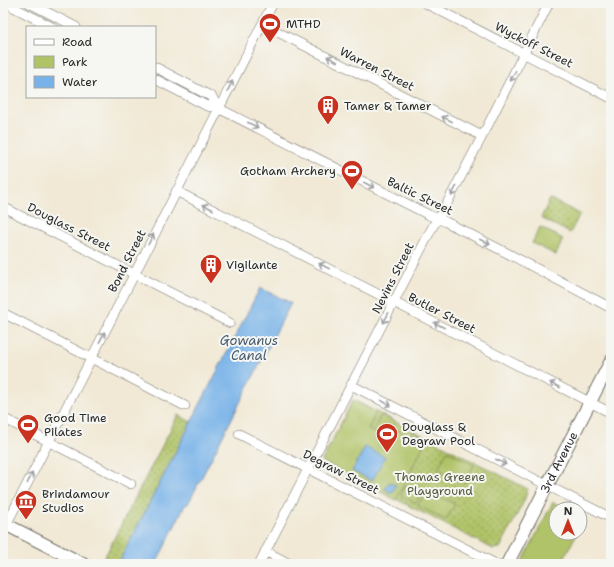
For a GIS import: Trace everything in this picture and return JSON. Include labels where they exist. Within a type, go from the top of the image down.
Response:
[{"type":"main road","name":"3rd Avenue","points":[[506,564],[611,361]]},
{"type":"main road","points":[[4,526],[83,564]]},
{"type":"street","points":[[9,3],[12,7],[50,26]]},
{"type":"street","points":[[29,3],[74,26]]},
{"type":"street","name":"Bond Street","points":[[4,526],[49,442],[218,108],[273,3]]},
{"type":"street","name":"Wyckoff Street","points":[[425,3],[611,98]]},
{"type":"street","name":"Nevins Street","points":[[259,564],[394,302],[482,136],[549,3]]},
{"type":"street","name":"Warren Street","points":[[262,24],[482,136]]},
{"type":"street","name":"Baltic Street","points":[[156,68],[212,96],[218,108]]},
{"type":"street","name":"Baltic Street","points":[[156,80],[207,106],[218,108],[564,282],[611,308]]},
{"type":"street","name":"Butler Street","points":[[176,191],[611,413]]},
{"type":"street","name":"Douglass Street","points":[[3,207],[230,323]]},
{"type":"street","points":[[3,312],[185,406]]},
{"type":"street","points":[[351,385],[611,518]]},
{"type":"street","points":[[3,418],[131,484]]},
{"type":"street","name":"Degraw Street","points":[[239,434],[496,564]]},
{"type":"street","points":[[265,551],[290,564]]},
{"type":"green space","points":[[550,199],[580,214],[570,233],[541,218]]},
{"type":"green space","points":[[540,227],[563,239],[556,255],[532,243]]},
{"type":"green space","name":"Thomas Greene Playground","points":[[353,400],[528,489],[524,501],[500,548],[493,549],[322,461]]},
{"type":"green space","name":"Douglass & Degraw Pool","points":[[353,400],[376,412],[368,430],[373,432],[381,415],[395,422],[392,428],[409,436],[413,431],[427,438],[396,500],[322,461]]},
{"type":"green space","points":[[178,415],[191,422],[118,564],[106,564],[102,562]]},
{"type":"green space","points":[[447,451],[474,465],[465,483],[438,469]]},
{"type":"green space","points":[[406,485],[421,492],[416,503],[401,496]]},
{"type":"green space","points":[[426,490],[455,504],[446,520],[418,506]]},
{"type":"green space","points":[[548,512],[548,541],[573,541],[561,564],[521,564]]},
{"type":"water","name":"Gowanus Canal","points":[[260,288],[291,303],[188,504],[185,505],[156,564],[118,564]]},
{"type":"water","points":[[365,447],[385,457],[372,481],[352,471]]},
{"type":"water","points":[[389,482],[396,485],[392,493],[385,489]]},
{"type":"place","name":"MTHD","points":[[270,44]]},
{"type":"place","name":"Tamer & Tamer","points":[[328,126]]},
{"type":"place","name":"Gotham Archery","points":[[352,190]]},
{"type":"place","name":"Vigilante","points":[[211,284]]},
{"type":"place","name":"Good Time Pilates","points":[[28,444]]},
{"type":"place","name":"Douglass & Degraw Pool","points":[[387,454]]},
{"type":"place","name":"Brindamour Studios","points":[[26,520]]}]
